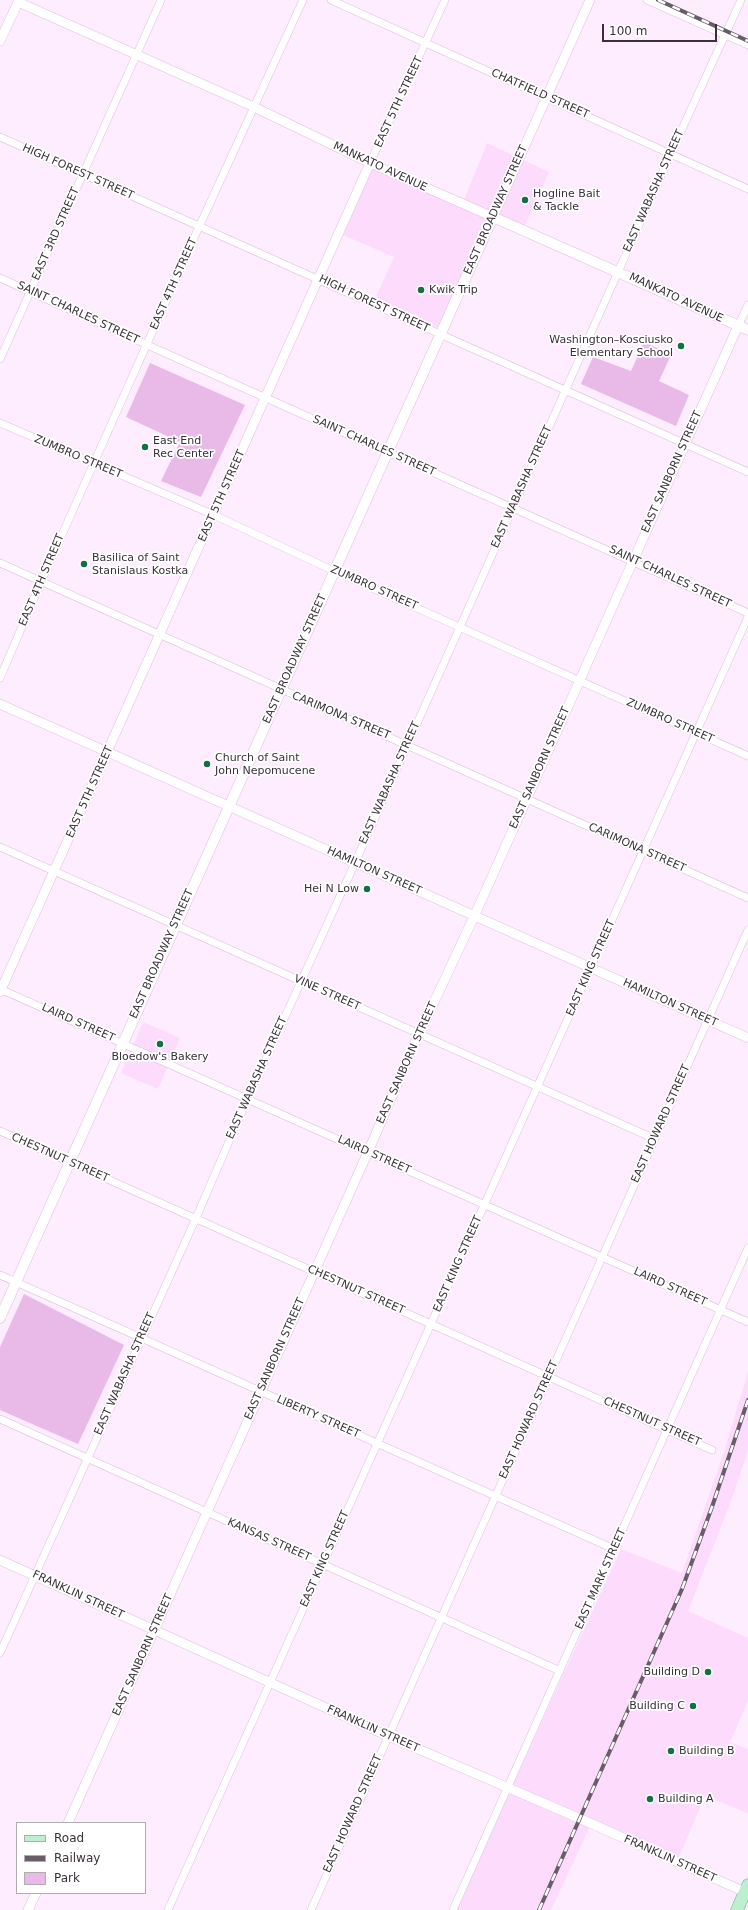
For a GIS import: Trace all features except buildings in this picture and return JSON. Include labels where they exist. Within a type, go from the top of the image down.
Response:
[{"type":"main road","name":"MANKATO AVENUE","points":[[492,217],[748,330]]},
{"type":"main road","name":"EAST BROADWAY STREET","points":[[0,1318],[492,217]]},
{"type":"main road","points":[[736,1910],[747,1890]]},
{"type":"street","name":"EAST 3RD STREET","points":[[0,359],[161,0]]},
{"type":"street","name":"EAST 4TH STREET","points":[[0,678],[94,463],[302,0]]},
{"type":"street","name":"CHATFIELD STREET","points":[[331,0],[748,189]]},
{"type":"street","name":"EAST 5TH STREET","points":[[0,990],[161,634],[370,163],[445,0]]},
{"type":"street","name":"EAST BROADWAY STREET","points":[[492,217],[590,0]]},
{"type":"street","points":[[647,0],[748,45]]},
{"type":"street","name":"EAST WABASHA STREET","points":[[0,1653],[196,1218],[247,1098],[302,981],[564,390],[741,0]]},
{"type":"street","name":"MANKATO AVENUE","points":[[17,1],[254,107],[370,163],[492,217]]},
{"type":"street","points":[[0,41],[17,1]]},
{"type":"street","name":"HIGH FOREST STREET","points":[[0,137],[748,472]]},
{"type":"street","name":"SAINT CHARLES STREET","points":[[0,278],[748,613]]},
{"type":"street","name":"EAST SANBORN STREET","points":[[68,1822],[155,1630],[206,1512],[262,1392],[419,1034],[474,916],[632,560],[748,305]]},
{"type":"street","name":"ZUMBRO STREET","points":[[0,423],[214,515],[334,571],[748,756]]},
{"type":"street","name":"CARIMONA STREET","points":[[0,563],[161,634],[281,690],[407,744],[526,800],[748,898]]},
{"type":"street","name":"EAST KING STREET","points":[[168,1910],[748,617]]},
{"type":"street","name":"HAMILTON STREET","points":[[0,704],[748,1038]]},
{"type":"street","name":"VINE STREET","points":[[0,847],[655,1139]]},
{"type":"street","name":"EAST HOWARD STREET","points":[[311,1910],[748,930]]},
{"type":"street","name":"LAIRD STREET","points":[[0,990],[247,1098],[748,1322]]},
{"type":"street","name":"CHESTNUT STREET","points":[[0,1130],[712,1450]]},
{"type":"street","name":"EAST MARK STREET","points":[[453,1910],[748,1248]]},
{"type":"street","name":"LIBERTY STREET","points":[[0,1275],[614,1549]]},
{"type":"street","name":"KANSAS STREET","points":[[0,1419],[560,1671]]},
{"type":"street","name":"FRANKLIN STREET","points":[[0,1560],[388,1736],[747,1890]]},
{"type":"street","points":[[28,1910],[36,1894]]},
{"type":"shaded area","points":[[487,143],[549,172],[524,227],[491,212],[439,328],[375,299],[394,257],[336,232],[368,159],[464,200]]},
{"type":"shaded area","points":[[143,1022],[180,1038],[158,1089],[121,1073]]},
{"type":"shaded area","points":[[748,1372],[748,1450],[731,1501],[688,1611],[748,1638],[748,1701],[730,1742],[748,1749],[748,1813],[705,1796],[679,1857],[593,1820],[551,1910],[455,1910],[621,1549],[682,1573],[724,1452]]},
{"type":"green space","points":[[644,342],[671,355],[659,381],[689,395],[676,426],[581,384],[593,357],[631,371]]},
{"type":"green space","points":[[150,363],[245,405],[201,497],[161,481],[180,442],[126,417]]},
{"type":"green space","points":[[24,1294],[124,1345],[78,1444],[0,1410],[0,1347]]},
{"type":"railway","points":[[658,0],[748,41]]},
{"type":"railway","points":[[539,1910],[682,1589],[712,1507],[748,1400]]},
{"type":"place","name":"Hogline Bait & Tackle","points":[[525,200]]},
{"type":"place","name":"Kwik Trip","points":[[421,290]]},
{"type":"place","name":"Washington–Kosciusko Elementary School","points":[[681,346]]},
{"type":"place","name":"East End Rec Center","points":[[145,447]]},
{"type":"place","name":"Basilica of Saint Stanislaus Kostka","points":[[84,564]]},
{"type":"place","name":"Church of Saint John Nepomucene","points":[[207,764]]},
{"type":"place","name":"Hei N Low","points":[[367,889]]},
{"type":"place","name":"Bloedow's Bakery","points":[[160,1044]]},
{"type":"place","name":"Building D","points":[[708,1672]]},
{"type":"place","name":"Building C","points":[[693,1706]]},
{"type":"place","name":"Building B","points":[[671,1751]]},
{"type":"place","name":"Building A","points":[[650,1799]]}]
